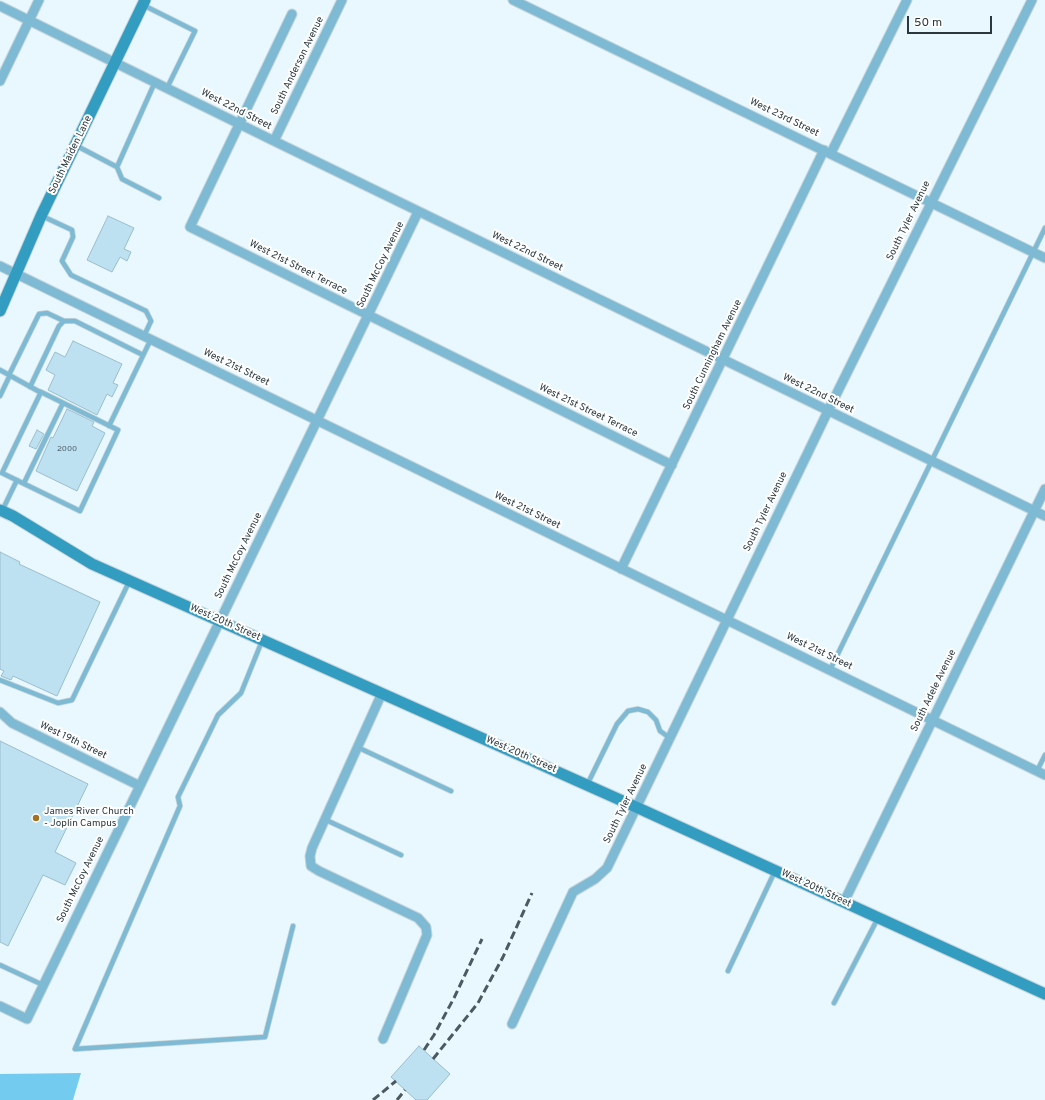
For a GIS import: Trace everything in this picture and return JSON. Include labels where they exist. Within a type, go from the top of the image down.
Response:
[{"type":"main road","name":"South Maiden Lane","points":[[0,311],[41,216],[144,3]]},
{"type":"main road","name":"West 20th Street","points":[[1,512],[92,564],[636,807],[1045,994]]},
{"type":"street","points":[[0,81],[39,0]]},
{"type":"street","name":"South Anderson Avenue","points":[[274,141],[342,0]]},
{"type":"street","name":"West 23rd Street","points":[[513,0],[1045,258]]},
{"type":"street","name":"South Cunningham Avenue","points":[[621,569],[723,359],[907,0]]},
{"type":"street","name":"South Tyler Avenue","points":[[512,1024],[573,892],[594,879],[607,868],[828,411],[1032,0]]},
{"type":"street","name":"West 22nd Street","points":[[0,6],[418,212],[1045,516]]},
{"type":"street","name":"West 21st Street Terrace","points":[[292,14],[190,227],[672,465]]},
{"type":"street","name":"South McCoy Avenue","points":[[0,1006],[26,1019],[418,212]]},
{"type":"street","name":"West 21st Street","points":[[0,266],[1041,773]]},
{"type":"street","name":"South Adele Avenue","points":[[844,902],[1045,489]]},
{"type":"street","points":[[382,693],[312,848],[311,866],[418,918],[427,930],[427,936],[383,1039]]},
{"type":"street","name":"West 19th Street","points":[[0,712],[12,723],[140,786]]},
{"type":"lane","points":[[144,3],[195,31],[167,88]]},
{"type":"lane","points":[[117,167],[155,82]]},
{"type":"lane","points":[[75,145],[117,167],[122,180],[159,198]]},
{"type":"lane","points":[[41,216],[72,230],[73,237],[62,261],[71,275],[146,310],[151,321],[143,355],[109,426]]},
{"type":"lane","points":[[830,670],[1045,228]]},
{"type":"lane","points":[[0,396],[39,314],[47,313],[64,321],[75,321],[143,355]]},
{"type":"lane","points":[[30,387],[59,326],[64,321]]},
{"type":"lane","points":[[0,370],[30,387],[41,392],[109,426],[118,430],[80,511],[1,472],[41,392]]},
{"type":"lane","points":[[24,483],[63,403]]},
{"type":"lane","points":[[1,512],[17,480]]},
{"type":"lane","points":[[0,680],[58,703],[72,700],[129,581]]},
{"type":"lane","points":[[262,639],[241,693],[218,714],[178,797],[180,806],[75,1049],[265,1037],[293,926]]},
{"type":"lane","points":[[587,785],[617,724],[628,711],[638,709],[648,712],[656,720],[660,731],[670,738]]},
{"type":"lane","points":[[357,746],[452,792]]},
{"type":"lane","points":[[1041,773],[1045,755]]},
{"type":"lane","points":[[324,819],[401,855]]},
{"type":"lane","points":[[728,971],[776,871]]},
{"type":"lane","points":[[834,1003],[878,918]]},
{"type":"lane","points":[[0,965],[43,985]]},
{"type":"shaded area","points":[[81,1073],[73,1100],[0,1100],[0,1074]]},
{"type":"building","points":[[108,216],[134,228],[124,249],[131,252],[127,261],[120,257],[112,272],[87,260]]},
{"type":"building","points":[[73,341],[122,364],[113,383],[118,385],[112,397],[107,394],[97,415],[48,390],[55,375],[46,370],[55,352],[65,357]]},
{"type":"building","points":[[67,409],[94,422],[92,426],[105,433],[77,491],[36,471],[51,437],[53,438]]},
{"type":"building","points":[[37,430],[44,434],[36,449],[29,446]]},
{"type":"building","points":[[0,552],[20,562],[19,564],[100,602],[57,696],[13,676],[11,680],[1,676],[4,671],[0,669]]},
{"type":"building","name":"James River Church - Joplin Campus","points":[[0,741],[88,784],[55,852],[76,863],[65,885],[43,875],[8,946],[0,942]]},
{"type":"building","points":[[419,1046],[450,1074],[427,1100],[416,1100],[391,1077]]},
{"type":"railway","points":[[433,1059],[478,1003],[503,957],[532,893]]},
{"type":"railway","points":[[424,1050],[454,998],[482,939]]},
{"type":"railway","points":[[373,1100],[396,1081]]},
{"type":"railway","points":[[397,1100],[405,1090]]},
{"type":"place","name":"James River Church - Joplin Campus","points":[[36,818]]}]
